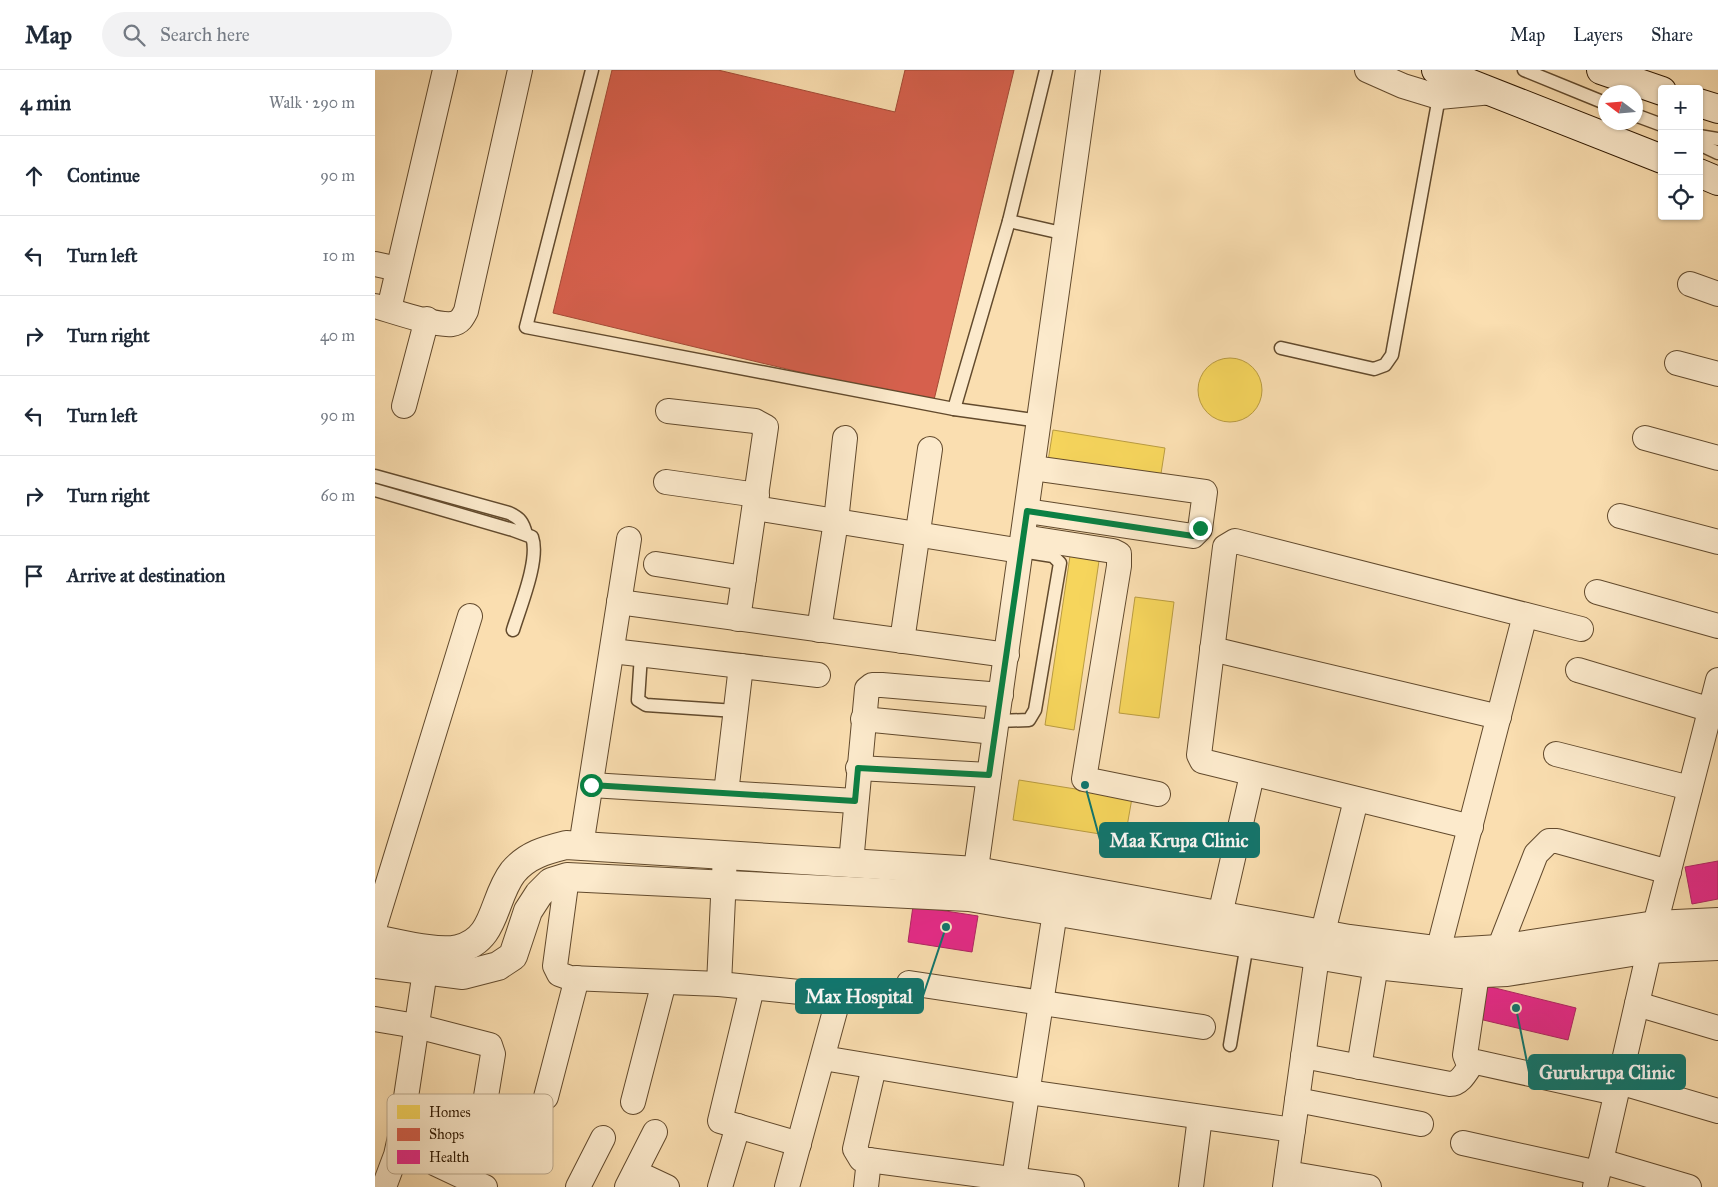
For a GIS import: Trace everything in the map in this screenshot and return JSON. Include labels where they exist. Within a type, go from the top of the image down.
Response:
[{"type":"street","points":[[445,70],[398,269],[382,308],[453,324],[462,320],[466,311],[520,70]]},
{"type":"street","points":[[972,898],[1088,70]]},
{"type":"street","points":[[1367,70],[1409,88],[1439,97],[1492,92]]},
{"type":"street","points":[[1436,70],[1658,157]]},
{"type":"street","points":[[1601,70],[1658,90]]},
{"type":"street","points":[[1703,175],[1718,181]]},
{"type":"street","points":[[375,264],[398,269]]},
{"type":"street","points":[[1690,284],[1718,294]]},
{"type":"street","points":[[404,406],[427,319]]},
{"type":"street","points":[[1677,363],[1718,374]]},
{"type":"street","points":[[667,410],[762,423],[767,432],[738,619]]},
{"type":"street","points":[[819,630],[836,521],[845,438]]},
{"type":"street","points":[[1645,438],[1718,458]]},
{"type":"street","points":[[903,641],[930,449]]},
{"type":"street","points":[[1027,511],[1193,536],[1200,528],[1205,492],[1033,468]]},
{"type":"street","points":[[665,482],[756,501],[836,521],[918,534],[1113,551],[1119,554],[1119,566],[1084,779],[1158,794]]},
{"type":"street","points":[[1620,516],[1718,542]]},
{"type":"street","points":[[581,846],[629,539]]},
{"type":"street","points":[[1471,827],[1251,775],[1207,764],[1203,761],[1199,755],[1225,547],[1235,541],[1581,629]]},
{"type":"street","points":[[656,564],[744,578]]},
{"type":"street","points":[[1597,592],[1718,626]]},
{"type":"street","points":[[619,602],[1007,655]]},
{"type":"street","points":[[1438,950],[1525,615]]},
{"type":"street","points":[[375,924],[470,616]]},
{"type":"street","points":[[1212,649],[1499,717]]},
{"type":"street","points":[[612,651],[818,675]]},
{"type":"street","points":[[725,793],[741,666]]},
{"type":"street","points":[[1577,670],[1714,710]]},
{"type":"street","points":[[1598,1174],[1652,937],[1690,788],[1714,710],[1718,680]]},
{"type":"street","points":[[851,863],[858,768],[867,689],[872,686],[1001,696]]},
{"type":"street","points":[[863,719],[996,727]]},
{"type":"street","points":[[1556,754],[1690,788]]},
{"type":"street","points":[[858,768],[989,775]]},
{"type":"street","points":[[1220,916],[1251,775]]},
{"type":"street","points":[[591,785],[855,801]]},
{"type":"street","points":[[1356,800],[1320,945],[1286,1180],[1369,1187]]},
{"type":"street","points":[[1669,872],[1557,840],[1549,841],[1536,854],[1489,965],[1465,1055],[1467,1060],[1473,1062],[1618,1088],[1718,1111]]},
{"type":"street","points":[[375,939],[456,950],[474,944],[487,931],[496,905],[513,872],[538,852],[566,845],[976,871],[1220,916],[1320,945],[1376,965],[1423,972],[1489,965],[1652,937],[1718,922]]},
{"type":"street","points":[[719,984],[725,855]]},
{"type":"street","points":[[375,964],[463,975],[498,966],[513,956],[529,911],[539,894],[551,882],[567,877],[972,898],[1247,944],[1438,950],[1489,965]]},
{"type":"street","points":[[567,877],[555,966],[559,974],[577,978],[719,984],[820,994],[829,997],[835,1003],[835,1011],[823,1058],[787,1187]]},
{"type":"street","points":[[1014,1179],[1055,912]]},
{"type":"street","points":[[1652,937],[1718,946]]},
{"type":"street","points":[[1359,1067],[1376,965]]},
{"type":"street","points":[[406,1094],[425,971]]},
{"type":"street","points":[[547,1094],[577,978]]},
{"type":"street","points":[[633,1102],[664,982]]},
{"type":"street","points":[[909,983],[1203,1027]]},
{"type":"street","points":[[752,988],[720,1121],[799,1144]]},
{"type":"street","points":[[1637,1004],[1718,1028]]},
{"type":"street","points":[[375,1019],[416,1026],[491,1045],[493,1054],[489,1094]]},
{"type":"street","points":[[1303,1056],[1455,1084],[1473,1062]]},
{"type":"street","points":[[823,1058],[1028,1092],[1293,1130]]},
{"type":"street","points":[[874,1067],[855,1149],[861,1159],[1072,1187]]},
{"type":"street","points":[[1297,1100],[1421,1124]]},
{"type":"street","points":[[1191,1187],[1200,1116]]},
{"type":"street","points":[[720,1187],[738,1126]]},
{"type":"street","points":[[655,1132],[631,1180],[667,1187]]},
{"type":"street","points":[[578,1187],[603,1138]]},
{"type":"street","points":[[1463,1143],[1598,1174],[1689,1187]]},
{"type":"street","points":[[865,1187],[869,1160]]},
{"type":"street","points":[[384,1187],[389,1174]]},
{"type":"street","points":[[458,1174],[479,1184]]},
{"type":"lane","points":[[592,70],[526,327],[954,409],[1040,421]]},
{"type":"lane","points":[[954,409],[1009,221],[1046,70]]},
{"type":"lane","points":[[1525,70],[1598,100]]},
{"type":"lane","points":[[1281,348],[1375,369],[1385,365],[1392,355],[1439,97]]},
{"type":"lane","points":[[1643,118],[1658,124]]},
{"type":"lane","points":[[1703,137],[1718,139]]},
{"type":"lane","points":[[1703,146],[1718,153]]},
{"type":"lane","points":[[1009,221],[1066,234]]},
{"type":"lane","points":[[375,476],[509,513],[519,517],[524,524],[526,534]]},
{"type":"lane","points":[[375,490],[532,537],[535,546],[513,630]]},
{"type":"lane","points":[[996,727],[1029,720],[1035,710],[1060,563],[1053,556],[1022,544]]},
{"type":"lane","points":[[641,655],[638,700],[646,705],[735,712]]},
{"type":"lane","points":[[1230,1045],[1247,944]]},
{"type":"building: Homes","points":[[1230,358],[1242,360],[1253,367],[1260,378],[1262,390],[1260,402],[1253,413],[1242,420],[1230,422],[1218,420],[1207,413],[1200,402],[1198,390],[1200,378],[1207,367],[1218,360]]},
{"type":"building: Homes","points":[[1053,430],[1165,448],[1160,480],[1048,461]]},
{"type":"building: Homes","points":[[1070,556],[1099,561],[1074,730],[1045,725]]},
{"type":"building: Homes","points":[[1135,597],[1174,602],[1159,718],[1119,713]]},
{"type":"building: Homes","points":[[1019,780],[1132,798],[1125,838],[1013,820]]},
{"type":"building: Shops","points":[[612,70],[718,70],[895,112],[905,70],[1014,70],[933,404],[553,313]]},
{"type":"building: Health","points":[[1718,861],[1718,899],[1692,904],[1685,867]]},
{"type":"building: Health","points":[[913,906],[978,916],[972,952],[908,942]]},
{"type":"building: Health","points":[[1487,986],[1576,1008],[1568,1040],[1479,1019]]},
{"type":"place","name":"Maa Krupa Clinic","points":[[1085,785]]},
{"type":"place","name":"Max Hospital","points":[[946,927]]},
{"type":"place","name":"Gurukrupa Clinic","points":[[1516,1008]]},
{"type":"route","points":[[591,785],[855,801],[858,768],[989,775],[1027,511],[1193,536],[1200,528]]}]
